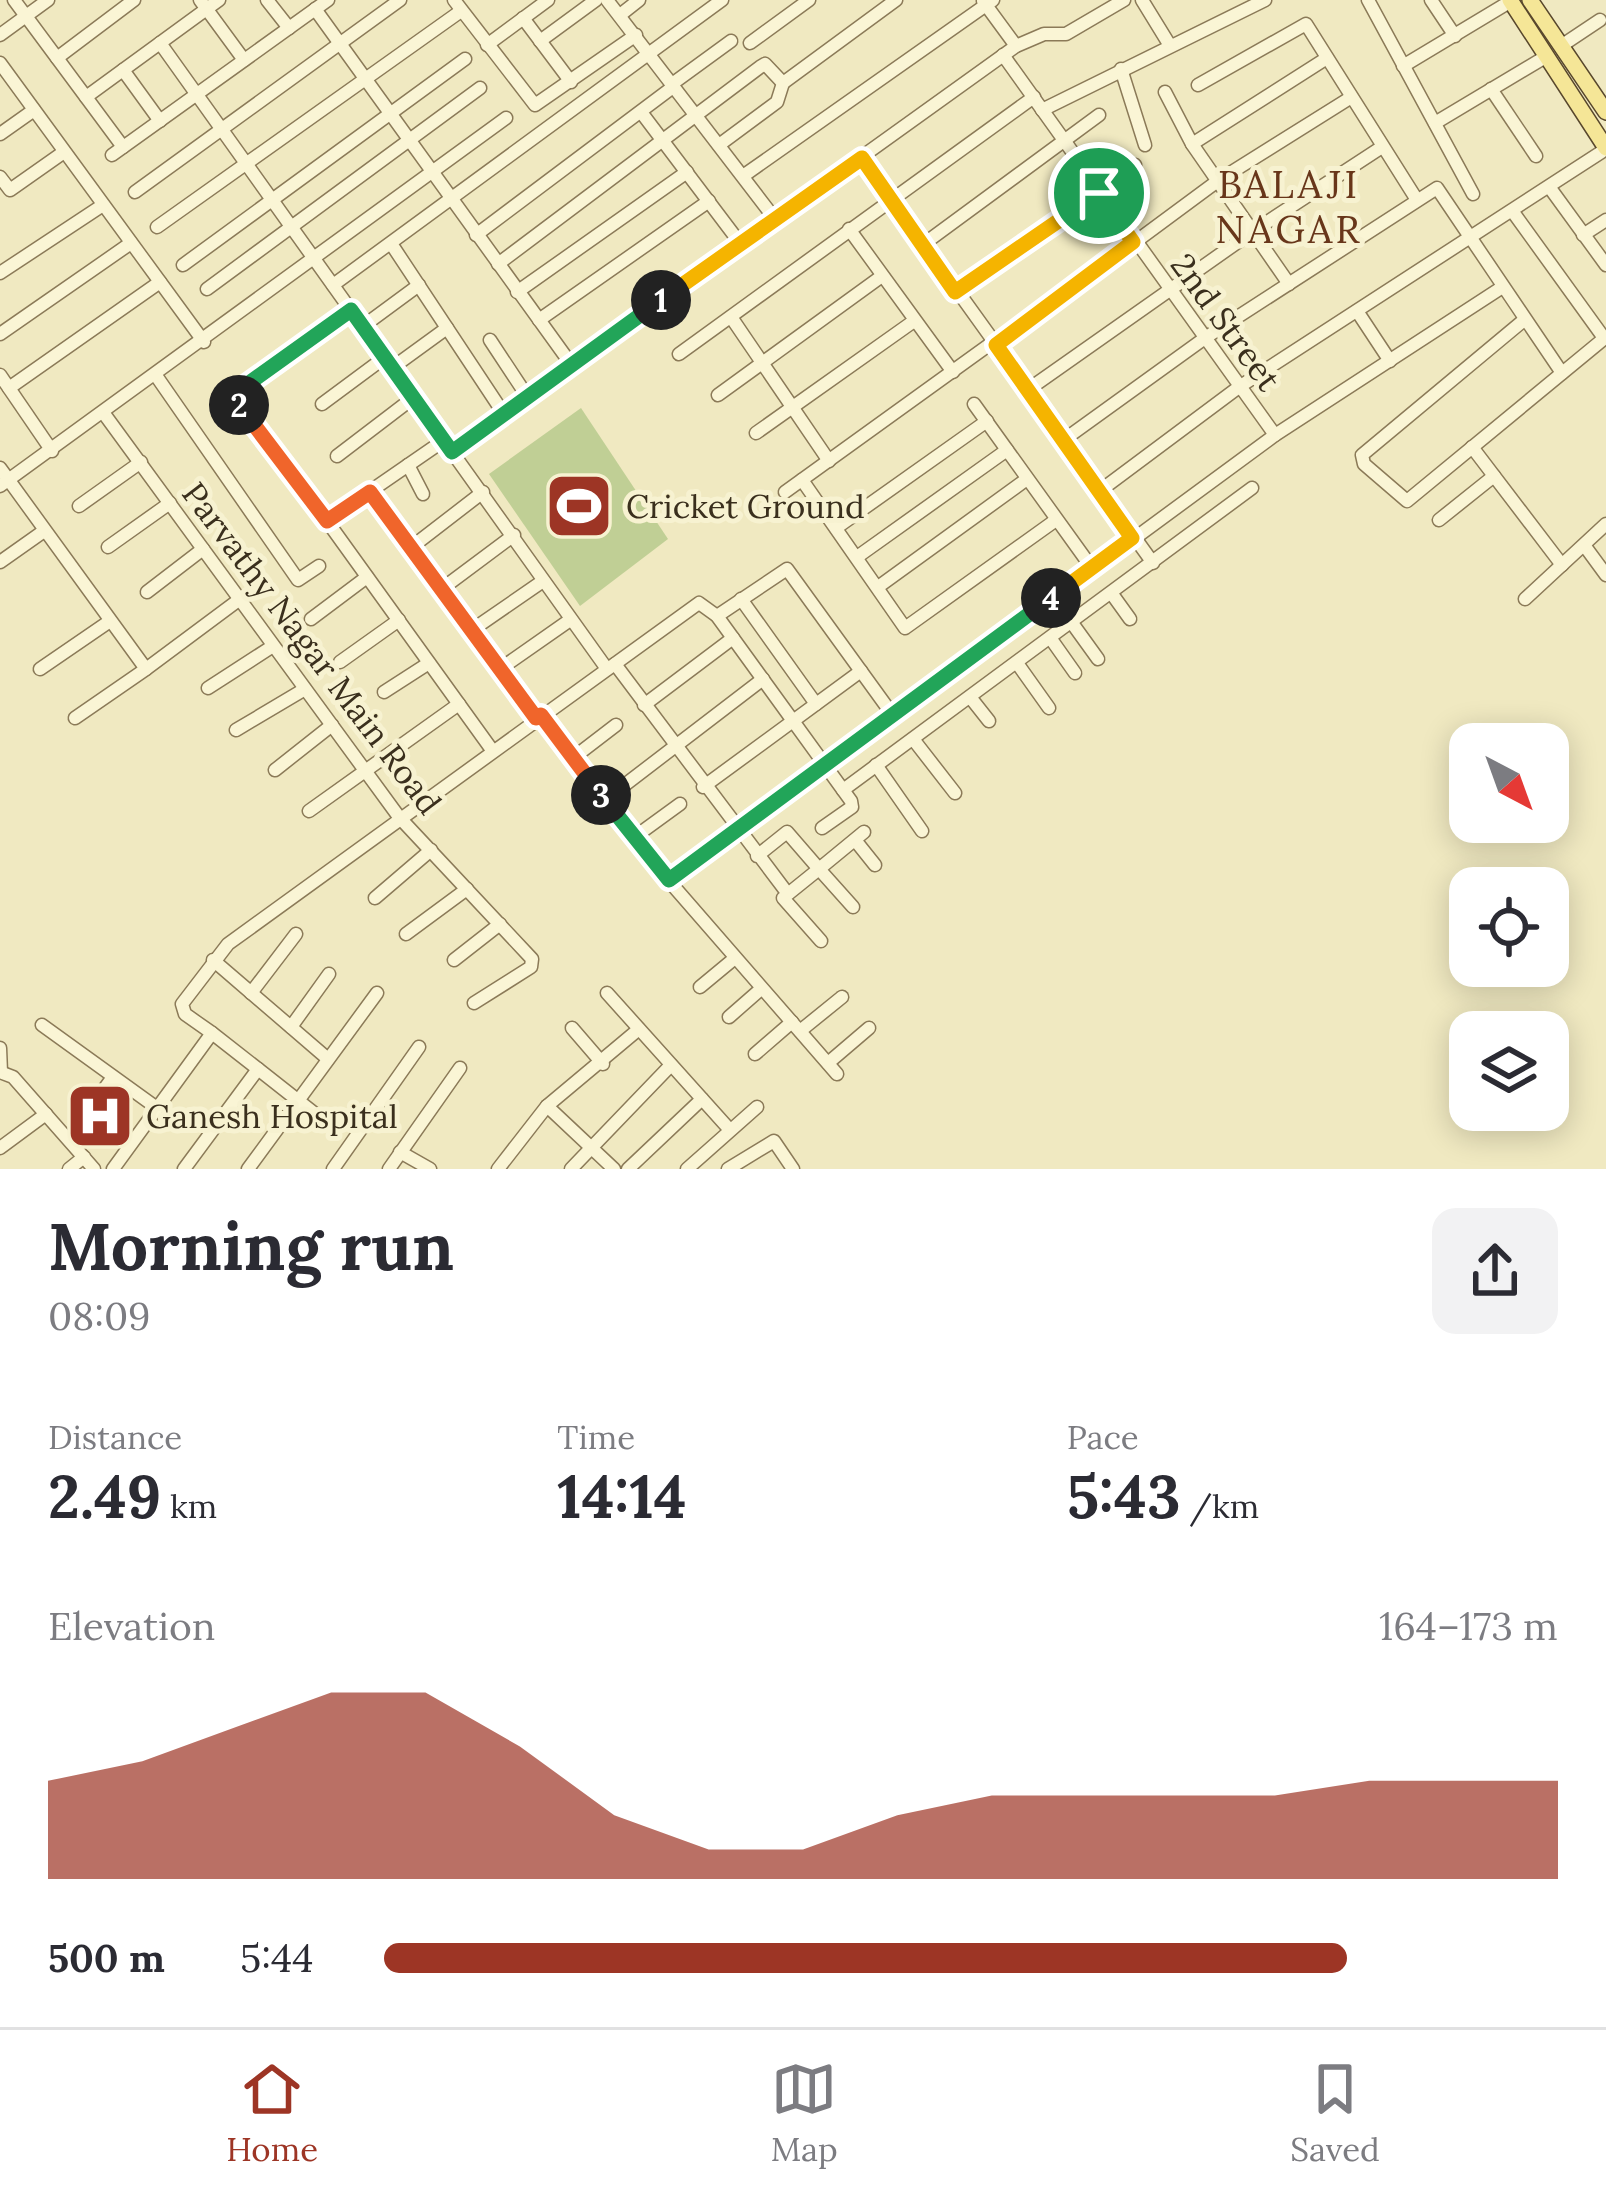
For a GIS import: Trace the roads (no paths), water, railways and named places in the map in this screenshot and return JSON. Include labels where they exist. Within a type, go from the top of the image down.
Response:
[{"type":"main road","points":[[1510,0],[1554,51],[1600,91],[1606,112]]},
{"type":"main road","points":[[1530,0],[1606,149]]},
{"type":"street","points":[[14,0],[86,97],[118,151],[328,0]]},
{"type":"street","points":[[0,35],[48,0]]},
{"type":"street","points":[[57,58],[134,0]]},
{"type":"street","points":[[267,0],[289,28]]},
{"type":"street","points":[[135,192],[400,0]]},
{"type":"street","points":[[487,45],[548,0]]},
{"type":"street","points":[[540,41],[596,0]]},
{"type":"street","points":[[607,0],[775,219]]},
{"type":"street","points":[[620,16],[639,0]]},
{"type":"street","points":[[750,43],[808,0]]},
{"type":"street","points":[[719,145],[777,102],[783,83],[896,0]]},
{"type":"street","points":[[327,521],[408,465],[504,414],[1016,46],[1044,34],[1066,34],[1124,0]]},
{"type":"street","points":[[1142,0],[1169,44]]},
{"type":"street","points":[[679,355],[850,229],[1038,103],[1265,0]]},
{"type":"street","points":[[1367,0],[1473,194]]},
{"type":"street","points":[[1431,0],[1455,36]]},
{"type":"street","points":[[1403,66],[1510,0]]},
{"type":"street","points":[[333,285],[720,1]]},
{"type":"street","points":[[743,176],[987,2],[1016,46]]},
{"type":"street","points":[[86,97],[209,3],[244,60]]},
{"type":"street","points":[[157,227],[365,79],[458,3],[532,104],[636,35]]},
{"type":"street","points":[[315,9],[571,364]]},
{"type":"street","points":[[523,18],[571,82]]},
{"type":"street","points":[[1435,123],[1600,20]]},
{"type":"street","points":[[1198,85],[1306,24],[1418,200]]},
{"type":"street","points":[[476,236],[731,41]]},
{"type":"street","points":[[160,43],[570,620],[644,705],[783,898],[821,941]]},
{"type":"street","name":"2nd Street","points":[[1003,55],[1275,435]]},
{"type":"street","points":[[1192,144],[1327,58]]},
{"type":"street","points":[[183,265],[465,59]]},
{"type":"street","points":[[498,264],[766,64],[783,83]]},
{"type":"street","points":[[1,67],[204,342]]},
{"type":"street","points":[[1120,69],[1145,145]]},
{"type":"street","points":[[123,70],[160,121]]},
{"type":"street","points":[[207,289],[480,88]]},
{"type":"street","points":[[1491,89],[1536,156]]},
{"type":"street","points":[[1166,92],[1192,144],[1289,284]]},
{"type":"street","points":[[785,492],[1219,180],[1350,98]]},
{"type":"street","points":[[0,134],[34,110]]},
{"type":"street","points":[[641,112],[740,243]]},
{"type":"street","points":[[921,246],[1099,116]]},
{"type":"street","points":[[4,483],[105,415],[506,118]]},
{"type":"street","points":[[1029,389],[1382,147]]},
{"type":"street","points":[[1101,490],[1239,388],[1606,149]]},
{"type":"street","points":[[0,177],[10,190],[64,152]]},
{"type":"street","points":[[862,158],[889,202],[1153,563]]},
{"type":"street","points":[[955,292],[1135,166]]},
{"type":"street","points":[[518,292],[687,172]]},
{"type":"street","points":[[1065,439],[1205,338],[1437,188],[1562,373]]},
{"type":"street","points":[[1550,188],[1606,265]]},
{"type":"street","points":[[539,320],[710,202]]},
{"type":"street","points":[[0,273],[104,205]]},
{"type":"street","points":[[1513,212],[1605,338],[1410,501],[1361,459],[1523,320]]},
{"type":"street","points":[[1583,235],[1606,220]]},
{"type":"street","points":[[850,229],[953,372]]},
{"type":"street","points":[[0,334],[131,243]]},
{"type":"street","points":[[392,245],[504,414]]},
{"type":"street","points":[[718,395],[882,276]]},
{"type":"street","points":[[9,388],[160,282]]},
{"type":"street","points":[[362,327],[419,285]]},
{"type":"street","points":[[669,880],[1275,435],[1501,288]]},
{"type":"street","points":[[351,310],[236,396],[491,750]]},
{"type":"street","points":[[1357,311],[1390,361]]},
{"type":"street","points":[[731,317],[830,460]]},
{"type":"street","points":[[755,433],[914,321]]},
{"type":"street","points":[[322,404],[447,328]]},
{"type":"street","points":[[490,340],[527,396]]},
{"type":"street","points":[[0,376],[52,451]]},
{"type":"street","points":[[157,377],[298,580],[319,566]]},
{"type":"street","points":[[338,456],[413,398]]},
{"type":"street","points":[[974,404],[1092,568]]},
{"type":"street","name":"Parvathy Nagar Main Road","points":[[105,415],[399,817],[532,959],[530,967],[474,1003]]},
{"type":"street","points":[[836,528],[986,422]]},
{"type":"street","points":[[1472,447],[1562,565]]},
{"type":"street","points":[[857,557],[1007,451]]},
{"type":"street","points":[[79,506],[142,462]]},
{"type":"street","points":[[408,465],[423,494]]},
{"type":"street","points":[[0,467],[4,483],[146,669]]},
{"type":"street","points":[[1439,520],[1494,476]]},
{"type":"street","points":[[878,587],[1027,479]]},
{"type":"street","points":[[802,480],[905,628],[1056,520]]},
{"type":"street","points":[[843,790],[1252,488]]},
{"type":"street","points":[[370,492],[538,717],[669,880],[833,1069],[869,1028]]},
{"type":"street","points":[[413,546],[482,492]]},
{"type":"street","points":[[108,547],[170,503]]},
{"type":"street","points":[[1525,599],[1606,524]]},
{"type":"street","points":[[0,562],[44,531]]},
{"type":"street","points":[[443,588],[514,535]]},
{"type":"street","points":[[1584,544],[1606,575]]},
{"type":"street","points":[[147,592],[203,548]]},
{"type":"street","points":[[717,616],[787,569],[892,714]]},
{"type":"street","points":[[311,620],[367,577]]},
{"type":"street","points":[[472,630],[543,580]]},
{"type":"street","points":[[1112,594],[1130,619]]},
{"type":"street","points":[[75,718],[240,599]]},
{"type":"street","points":[[741,599],[816,704]]},
{"type":"street","points":[[324,1120],[182,1007],[213,960],[257,918],[700,603],[717,616],[843,790],[852,807],[821,828]]},
{"type":"street","points":[[340,662],[399,620]]},
{"type":"street","points":[[500,669],[570,620]]},
{"type":"street","points":[[40,669],[110,621]]},
{"type":"street","points":[[1072,623],[1098,659]]},
{"type":"street","points":[[644,705],[733,638]]},
{"type":"street","points":[[1051,639],[1075,673]]},
{"type":"street","points":[[208,688],[273,646]]},
{"type":"street","points":[[384,692],[429,663]]},
{"type":"street","points":[[1017,663],[1049,708]]},
{"type":"street","points":[[704,787],[861,671]]},
{"type":"street","points":[[605,800],[763,679]]},
{"type":"street","points":[[236,730],[305,689]]},
{"type":"street","points":[[970,697],[989,722]]},
{"type":"street","points":[[309,811],[459,704]]},
{"type":"street","points":[[275,770],[332,725]]},
{"type":"street","points":[[574,758],[616,725]]},
{"type":"street","points":[[913,739],[955,793]]},
{"type":"street","points":[[876,765],[922,831]]},
{"type":"street","points":[[636,836],[680,804]]},
{"type":"street","points":[[757,856],[788,832],[853,907]]},
{"type":"street","points":[[783,898],[860,836],[875,865]]},
{"type":"street","points":[[375,898],[431,850]]},
{"type":"street","points":[[406,934],[467,889]]},
{"type":"street","points":[[454,960],[500,924]]},
{"type":"street","points":[[251,993],[296,934]]},
{"type":"street","points":[[700,986],[735,958]]},
{"type":"street","points":[[213,960],[328,1059]]},
{"type":"street","points":[[291,1027],[329,974]]},
{"type":"street","points":[[729,1017],[761,988]]},
{"type":"street","points":[[248,1169],[377,993]]},
{"type":"street","points":[[607,993],[730,1130]]},
{"type":"street","points":[[754,1054],[842,997]]},
{"type":"street","points":[[42,1025],[157,1108]]},
{"type":"street","points":[[572,1028],[603,1064]]},
{"type":"street","points":[[498,1169],[547,1106],[603,1064],[639,1029]]},
{"type":"street","points":[[113,1169],[212,1033]]},
{"type":"street","points":[[334,1169],[419,1047]]},
{"type":"street","points":[[0,1048],[1,1072],[94,1169]]},
{"type":"street","points":[[571,1169],[671,1065]]},
{"type":"street","points":[[389,1169],[460,1067]]},
{"type":"street","points":[[184,1169],[258,1069]]},
{"type":"street","points":[[97,1099],[113,1077]]},
{"type":"street","points":[[628,1169],[702,1100]]},
{"type":"street","points":[[547,1106],[614,1169]]},
{"type":"street","points":[[687,1169],[757,1107]]},
{"type":"street","points":[[0,1148],[46,1114]]},
{"type":"street","points":[[728,1169],[776,1141],[793,1169]]},
{"type":"street","points":[[400,1152],[430,1169]]},
{"type":"street","points":[[69,1169],[84,1157]]},
{"type":"place","name":"Cricket Ground","points":[[579,506]]},
{"type":"place","name":"Ganesh Hospital","points":[[100,1116]]},
{"type":"district","name":"BALAJI NAGAR","points":[[1289,206]]}]
